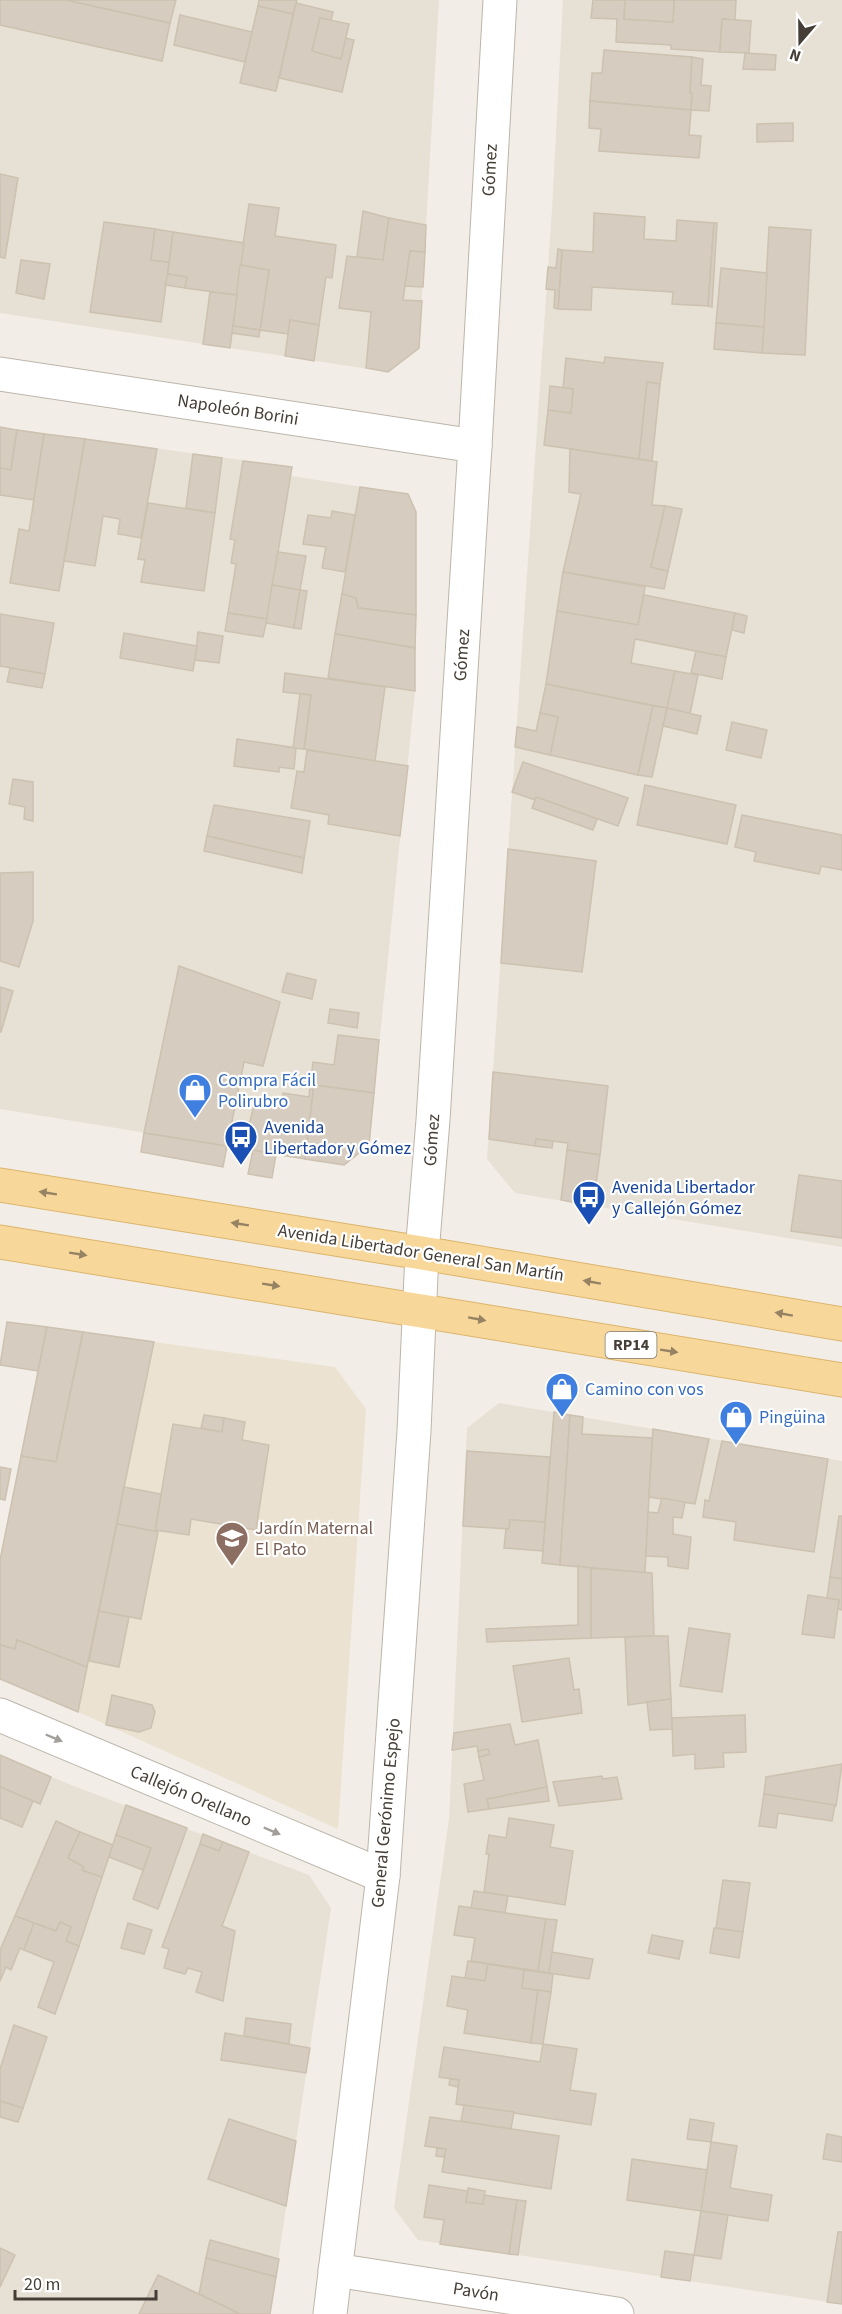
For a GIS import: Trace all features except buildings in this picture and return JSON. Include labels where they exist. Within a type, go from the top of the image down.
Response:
[{"type":"main road","name":"Avenida Libertador General San Martín","points":[[0,1185],[842,1324]]},
{"type":"main road","name":"RP14","points":[[0,1242],[842,1380]]},
{"type":"street","name":"Gómez","points":[[420,1310],[476,446],[500,0]]},
{"type":"street","name":"Napoleón Borini","points":[[0,374],[476,446]]},
{"type":"street","name":"General Gerónimo Espejo","points":[[330,2314],[383,1876],[420,1310]]},
{"type":"street","name":"Callejón Orellano","points":[[0,1715],[383,1876]]},
{"type":"street","name":"Pavón","points":[[335,2270],[618,2314]]},
{"type":"shaded area","points":[[0,0],[439,0],[419,348],[388,372],[0,313]]},
{"type":"shaded area","points":[[563,0],[842,0],[842,1247],[515,1193],[487,1159],[552,210]]},
{"type":"shaded area","points":[[0,427],[292,467],[291,476],[408,494],[416,512],[415,691],[369,1145],[344,1165],[0,1109]]},
{"type":"shaded area","name":"Jardín Maternal El Pato","points":[[154,1342],[335,1367],[366,1409],[338,1829],[78,1712]]},
{"type":"shaded area","points":[[499,1403],[842,1461],[842,2304],[418,2240],[394,2208],[449,1819],[467,1428]]},
{"type":"shaded area","points":[[0,1755],[71,1785],[309,1875],[331,1908],[270,2314],[0,2314]]},
{"type":"place","name":"Compra Fácil Polirubro","points":[[195,1119]]},
{"type":"place","name":"Avenida Libertador y Gómez","points":[[241,1166]]},
{"type":"place","name":"Avenida Libertador y Callejón Gómez","points":[[589,1226]]},
{"type":"place","name":"Camino con vos","points":[[562,1418]]},
{"type":"place","name":"Pingüina","points":[[736,1446]]},
{"type":"place","name":"Jardín Maternal El Pato","points":[[232,1567]]}]
